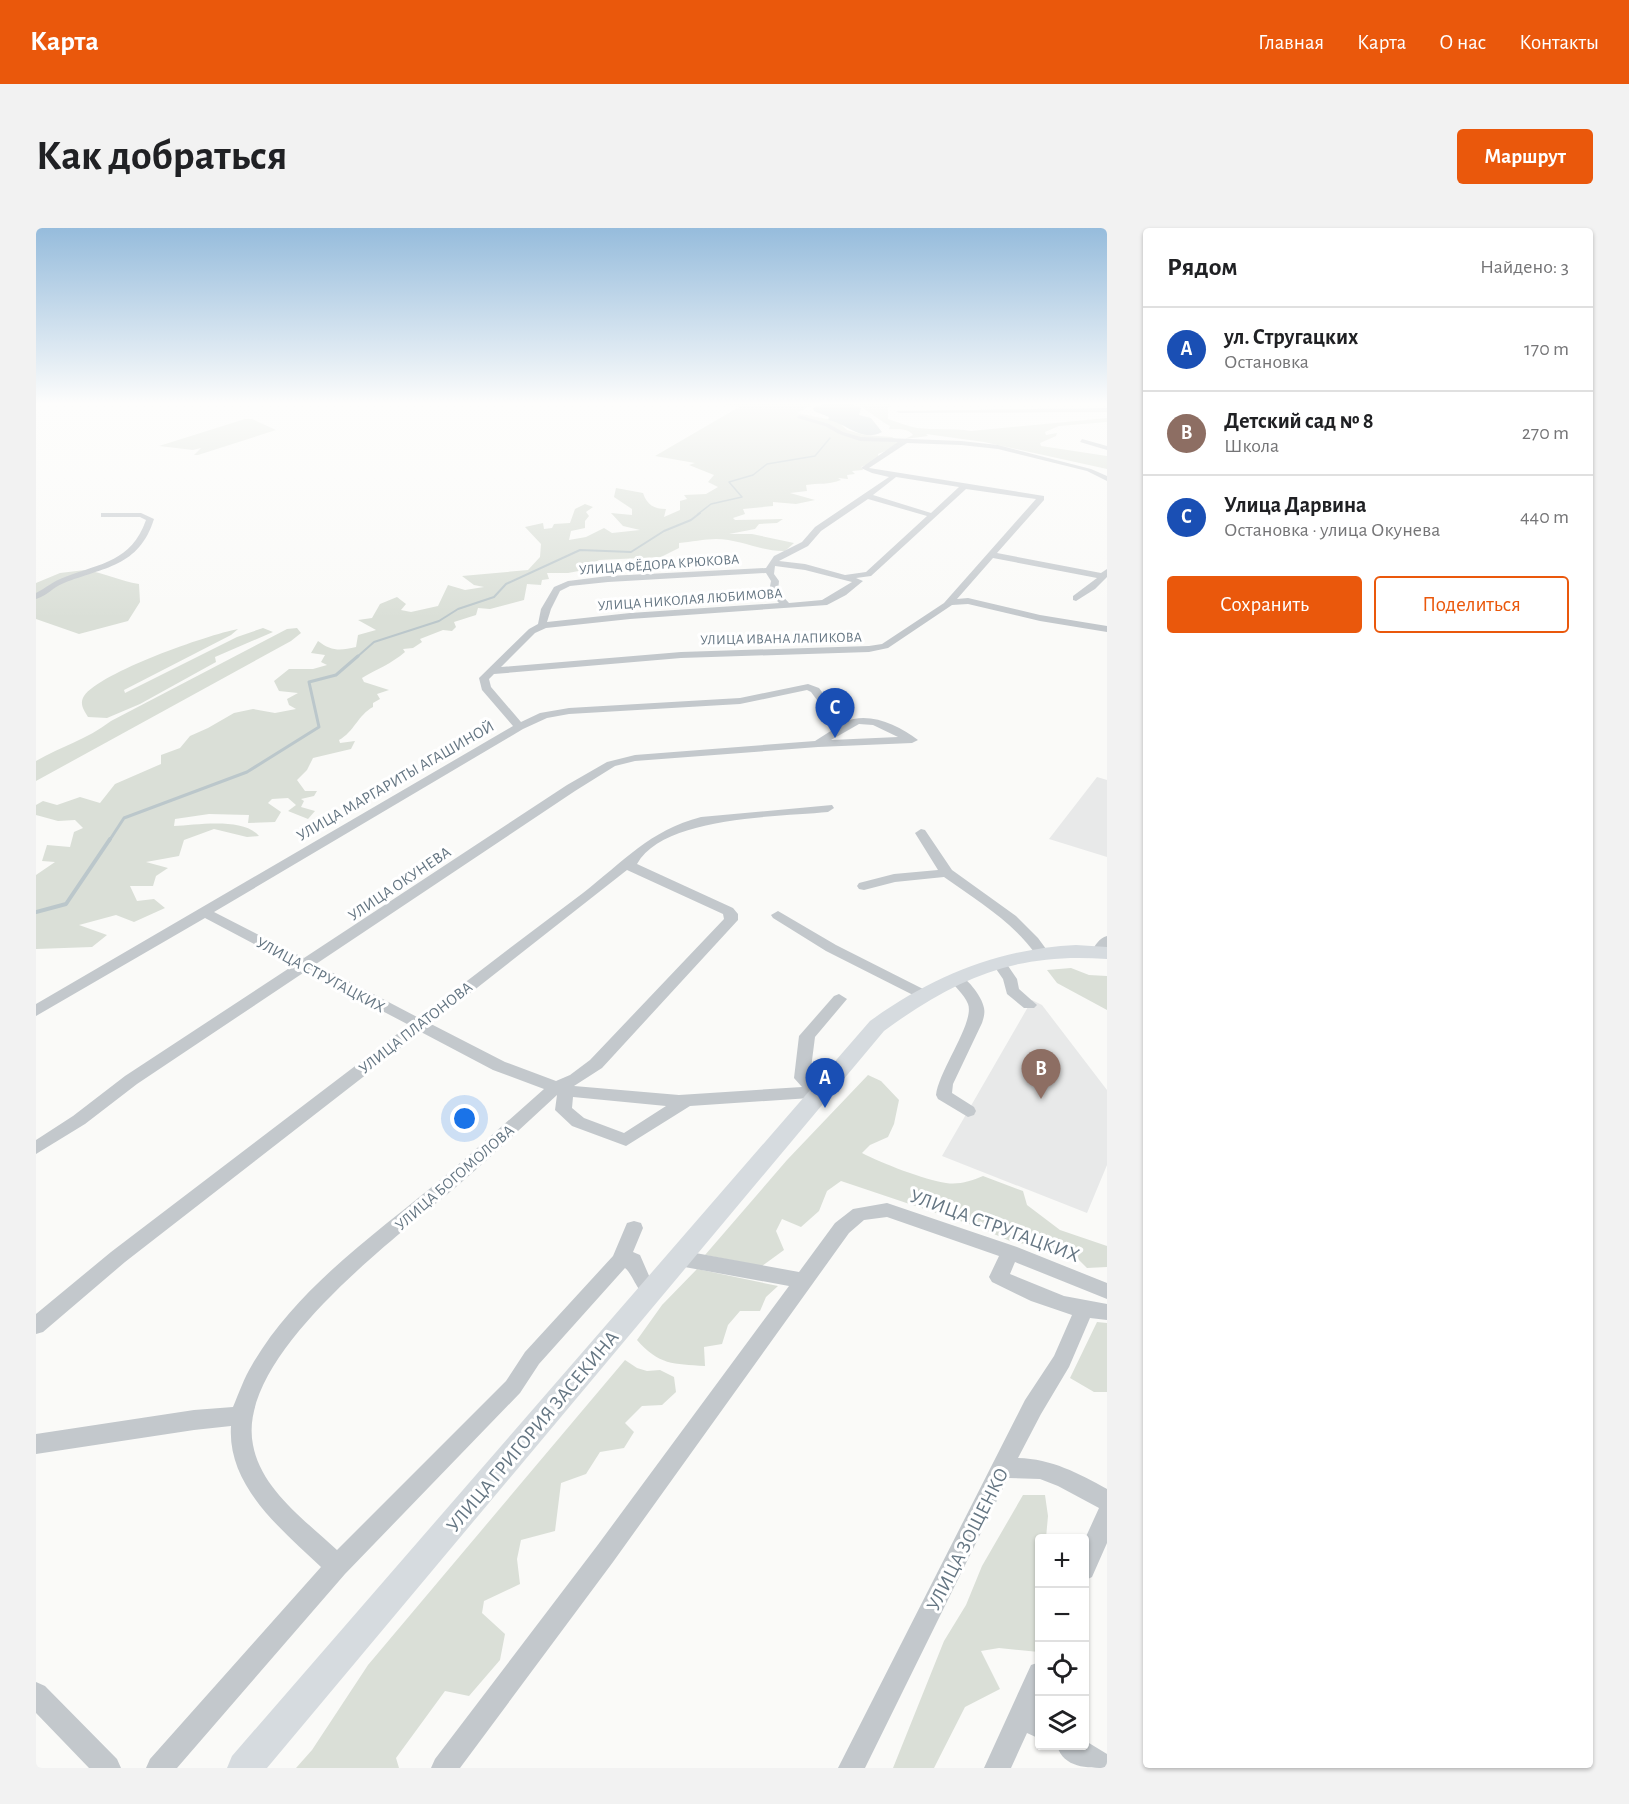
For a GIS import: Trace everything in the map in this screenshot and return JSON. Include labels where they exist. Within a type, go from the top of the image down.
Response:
[{"type":"main road","name":"УЛИЦА ГРИГОРИЯ ЗАСЕКИНА","points":[[244,1768],[877,1026],[922,994],[955,978],[999,963],[1041,953],[1104,948]]},
{"type":"street","points":[[888,474],[966,485]]},
{"type":"street","name":"УЛИЦА ФЁДОРА КРЮКОВА","points":[[544,626],[542,623],[544,612],[557,590],[568,584],[771,567],[777,558],[805,544],[818,529],[867,496],[893,475]]},
{"type":"street","points":[[786,605],[773,592],[775,581],[771,567],[843,576],[868,574],[966,485]]},
{"type":"street","name":"УЛИЦА ИВАНА ЛАПИКОВА","points":[[493,671],[610,659],[693,654],[878,649],[949,602],[1041,498],[966,485]]},
{"type":"street","points":[[867,496],[931,515]]},
{"type":"street","points":[[36,597],[52,583],[87,574],[129,555],[150,519],[141,515],[104,514]]},
{"type":"street","points":[[992,555],[1105,574]]},
{"type":"street","points":[[1076,598],[1105,574]]},
{"type":"street","name":"УЛИЦА НИКОЛАЯ ЛЮБИМОВА","points":[[544,626],[824,603],[859,581],[843,576]]},
{"type":"street","points":[[957,594],[959,598],[968,601],[1040,618],[1107,629]]},
{"type":"street","points":[[949,602],[968,601]]},
{"type":"street","points":[[519,727],[486,688],[484,678],[532,631],[544,626]]},
{"type":"street","name":"УЛИЦА МАРГАРИТЫ АГАШИНОЙ","points":[[36,1011],[519,727],[555,713],[740,700],[807,687],[815,690],[843,728]]},
{"type":"street","name":"УЛИЦА ОКУНЕВА","points":[[36,1148],[80,1120],[131,1080],[571,788],[611,764],[659,755],[912,740],[870,720],[855,720],[843,728]]},
{"type":"street","points":[[818,744],[843,728]]},
{"type":"street","name":"УЛИЦА ПЛАТОНОВА","points":[[36,1326],[118,1257],[417,1025],[605,881],[636,862],[656,840],[673,830],[701,821],[828,808]]},
{"type":"street","points":[[921,832],[947,873],[1014,922],[1032,938],[1041,953]]},
{"type":"street","name":"УЛИЦА БОГОМОЛОВА","points":[[337,1566],[258,1488],[246,1462],[241,1443],[240,1416],[258,1372],[275,1346],[338,1278],[560,1089],[596,1064],[731,920],[731,914],[728,911],[669,886],[636,862]]},
{"type":"street","points":[[864,886],[894,878],[947,873]]},
{"type":"street","name":"УЛИЦА СТРУГАЦКИХ","points":[[206,913],[499,1066],[560,1089],[688,1100],[792,1092],[819,1093]]},
{"type":"street","points":[[778,915],[831,948],[922,994]]},
{"type":"street","points":[[999,963],[1010,979],[1012,991],[1029,1005]]},
{"type":"street","points":[[955,978],[976,1005],[978,1016],[950,1067],[943,1084],[944,1095],[968,1111]]},
{"type":"street","points":[[819,1093],[802,1078],[807,1036],[839,999]]},
{"type":"street","points":[[560,1089],[563,1110],[578,1122],[626,1140],[688,1100]]},
{"type":"street","name":"УЛИЦА СТРУГАЦКИХ","points":[[805,1281],[842,1228],[859,1214],[887,1210],[1010,1252],[1104,1289]]},
{"type":"street","points":[[159,1768],[337,1566],[513,1387],[532,1358],[620,1260],[634,1228]]},
{"type":"street","points":[[1010,1252],[999,1277],[1053,1303],[1096,1311]]},
{"type":"street","points":[[444,1768],[805,1281],[679,1258]]},
{"type":"street","points":[[620,1260],[633,1260],[643,1283],[653,1289]]},
{"type":"street","name":"УЛИЦА ЗОЩЕНКО","points":[[851,1768],[1034,1407],[1096,1311]]},
{"type":"street","points":[[36,1444],[194,1420],[240,1416]]},
{"type":"street","points":[[1003,1468],[1040,1469],[1065,1478],[1107,1501]]},
{"type":"street","points":[[1089,1557],[1107,1516]]},
{"type":"street","points":[[36,1695],[108,1768]]},
{"type":"street","points":[[997,1768],[1031,1720],[1036,1696]]},
{"type":"street","points":[[1076,1750],[1105,1768]]},
{"type":"shaded area","points":[[711,474],[855,474],[847,475],[848,479],[838,478],[841,480],[837,482],[806,485],[807,491],[790,493],[815,500],[796,504],[773,502],[773,506],[743,509],[745,514],[733,518],[735,520],[783,519],[777,523],[759,524],[755,529],[729,534],[752,534],[794,543],[785,551],[711,539],[679,543],[679,548],[661,557],[599,560],[584,570],[547,573],[549,579],[542,580],[541,585],[527,584],[524,600],[490,609],[478,608],[476,615],[454,622],[456,627],[452,631],[443,630],[420,639],[422,642],[413,648],[403,649],[405,652],[400,656],[362,678],[364,682],[389,690],[377,694],[380,699],[373,703],[373,707],[363,714],[349,733],[339,740],[340,743],[355,741],[351,749],[313,758],[307,770],[297,780],[305,791],[317,791],[314,796],[301,799],[304,801],[301,807],[315,811],[308,819],[288,811],[296,805],[288,798],[272,799],[268,803],[281,812],[275,822],[248,823],[249,815],[209,814],[175,819],[174,826],[231,824],[252,830],[259,836],[247,837],[214,829],[184,840],[179,856],[146,862],[168,868],[156,876],[153,886],[130,886],[137,901],[154,899],[165,908],[134,922],[116,915],[79,925],[107,935],[92,947],[36,949],[36,875],[55,862],[42,861],[47,845],[70,847],[74,832],[83,828],[75,820],[58,821],[36,815],[36,805],[43,801],[57,805],[80,797],[100,803],[115,784],[161,764],[161,755],[180,748],[190,736],[234,713],[253,709],[275,713],[296,709],[289,705],[287,699],[298,693],[279,691],[274,681],[289,669],[313,669],[327,665],[321,662],[325,655],[311,653],[318,641],[327,647],[336,649],[356,647],[358,635],[376,630],[358,620],[372,618],[380,604],[397,597],[406,604],[401,610],[411,612],[438,606],[448,585],[465,590],[484,587],[474,585],[462,576],[528,570],[540,557],[541,544],[525,527],[543,523],[544,529],[552,528],[554,524],[570,523],[575,509],[585,504],[593,507],[586,512],[589,516],[585,521],[585,528],[571,531],[569,540],[586,537],[604,528],[612,533],[640,530],[623,526],[611,513],[632,515],[632,509],[614,497],[616,488],[643,493],[652,505],[666,509],[664,517],[680,510],[680,501],[687,499],[684,495],[706,494],[718,487],[708,482],[714,475]]},
{"type":"shaded area","points":[[85,570],[139,584],[140,602],[128,621],[79,634],[36,619],[36,583],[60,573]]},
{"type":"shaded area","points":[[263,628],[273,632],[215,657],[216,662],[140,704],[107,718],[88,717],[84,709],[82,704],[84,696],[94,686],[132,666],[180,647],[238,629],[231,635],[124,690],[125,693],[237,637]]},
{"type":"shaded area","points":[[297,628],[301,633],[291,641],[36,781],[36,761],[287,629]]},
{"type":"shaded area","points":[[1097,777],[1107,780],[1107,857],[1049,839]]},
{"type":"shaded area","points":[[1071,968],[1089,975],[1107,976],[1107,1010],[1057,983],[1047,970]]},
{"type":"shaded area","points":[[1032,1000],[1042,1005],[1107,1090],[1107,1165],[1087,1213],[942,1156]]},
{"type":"shaded area","points":[[868,1075],[881,1081],[899,1100],[894,1124],[888,1137],[870,1145],[862,1153],[903,1171],[937,1181],[960,1183],[983,1176],[1023,1191],[1027,1205],[1060,1230],[1107,1246],[1107,1267],[1087,1268],[1073,1254],[1010,1241],[978,1227],[841,1181],[827,1191],[819,1211],[801,1227],[782,1219],[776,1231],[784,1250],[762,1266],[705,1255],[787,1160]]},
{"type":"shaded area","points":[[697,1269],[778,1286],[766,1297],[760,1311],[740,1311],[728,1325],[722,1344],[704,1347],[705,1366],[667,1362],[652,1354],[637,1340],[662,1305]]},
{"type":"shaded area","points":[[1097,1322],[1107,1323],[1107,1392],[1094,1392],[1070,1378]]},
{"type":"shaded area","points":[[625,1360],[637,1368],[647,1371],[660,1370],[674,1377],[676,1392],[662,1405],[642,1406],[625,1423],[634,1432],[624,1448],[600,1452],[586,1474],[561,1483],[555,1531],[521,1540],[517,1559],[520,1584],[484,1601],[482,1613],[505,1634],[500,1660],[469,1696],[445,1691],[396,1758],[399,1768],[296,1768],[312,1750],[368,1665]]},
{"type":"shaded area","points":[[1023,1495],[1045,1495],[1048,1516],[1046,1534],[1035,1534],[1035,1652],[999,1648],[981,1651],[1000,1689],[965,1707],[934,1768],[893,1768],[944,1641],[966,1605],[982,1566]]},
{"type":"waterway","points":[[698,514],[711,504],[742,497],[729,482],[754,474]]},
{"type":"waterway","points":[[357,657],[374,642],[439,621],[458,609],[494,597],[506,584],[580,550],[631,552],[664,531],[691,520],[700,513]]},
{"type":"waterway","points":[[109,841],[124,818],[247,772],[319,727],[309,682],[336,675],[358,656]]},
{"type":"waterway","points":[[36,912],[66,904],[110,839]]},
{"type":"place","name":"Улица Дарвина","points":[[835,738]]},
{"type":"place","name":"Детский сад № 8","points":[[1041,1099]]},
{"type":"place","name":"ул. Стругацких","points":[[825,1108]]}]
